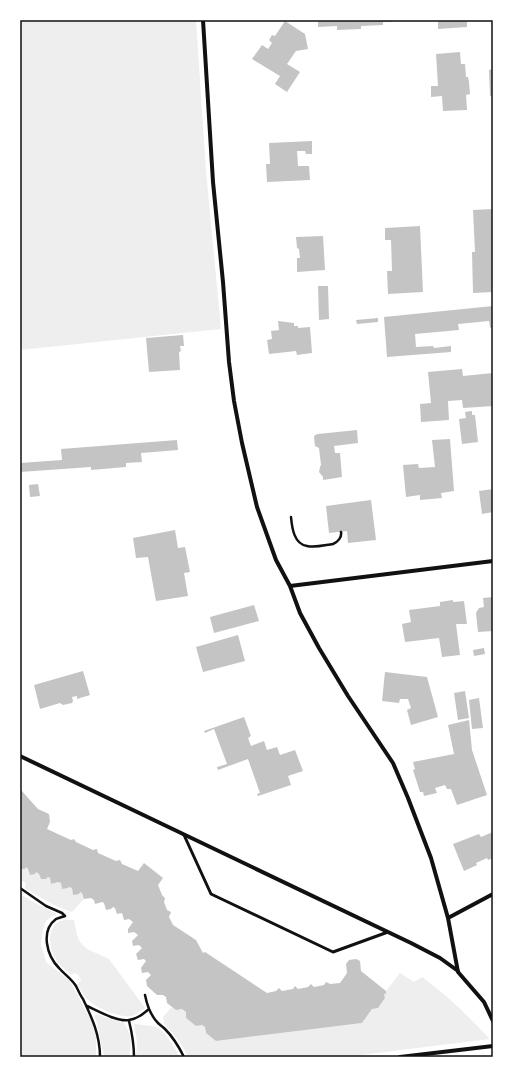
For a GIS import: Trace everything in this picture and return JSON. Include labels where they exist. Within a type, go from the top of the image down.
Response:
[{"type":"street","points":[[203,20],[213,182],[229,362],[234,401],[242,443],[257,507],[276,560],[290,586],[300,613],[348,696],[393,763],[431,858],[448,918],[458,972]]},
{"type":"street","points":[[290,586],[493,561]]},
{"type":"street","points":[[20,756],[440,958],[458,972],[484,1002],[493,1021]]},
{"type":"street","points":[[448,918],[493,894]]},
{"type":"street","points":[[400,1057],[493,1046]]},
{"type":"lane","points":[[184,835],[211,894],[218,898],[332,952],[388,932]]},
{"type":"path","points":[[291,517],[293,534],[300,543],[308,547],[333,544],[342,535],[341,532]]},
{"type":"path","points":[[20,888],[46,906],[62,913],[65,916],[56,919],[52,924],[46,938],[47,946],[54,962],[71,980],[86,1006],[98,1036],[100,1057]]},
{"type":"path","points":[[145,995],[146,1004],[151,1014],[172,1038],[184,1057]]},
{"type":"path","points":[[86,1006],[106,1016],[129,1021],[140,1016],[149,1009]]},
{"type":"path","points":[[129,1021],[134,1046],[134,1057]]},
{"type":"shaded area","points":[[20,20],[196,20],[206,171],[221,329],[20,350]]},
{"type":"shaded area","points":[[26,867],[30,875],[35,874],[36,872],[39,874],[41,879],[46,879],[48,877],[50,878],[51,884],[58,882],[61,883],[62,889],[69,887],[72,888],[73,895],[80,892],[82,893],[84,899],[72,912],[48,902],[25,888],[26,883],[20,880],[20,869],[25,869]]},
{"type":"shaded area","points":[[20,894],[57,914],[46,921],[43,929],[41,944],[46,962],[70,981],[92,1022],[96,1035],[96,1057],[20,1057]]},
{"type":"shaded area","points":[[74,920],[80,942],[87,949],[109,959],[145,1008],[131,1016],[113,1014],[100,1008],[85,997],[77,984],[81,981],[79,975],[74,973],[72,975],[63,968],[54,955],[50,944],[52,928],[60,921]]},
{"type":"shaded area","points":[[400,973],[414,982],[422,977],[458,1006],[490,1039],[345,1057],[188,1057],[178,1039],[164,1024],[163,1017],[172,1007],[176,1010],[182,1009],[186,1012],[186,1018],[196,1026],[202,1025],[205,1027],[206,1033],[216,1041],[362,1023],[372,1009],[378,1008],[385,998],[384,994],[386,994],[386,991]]},
{"type":"shaded area","points":[[97,1014],[124,1023],[131,1039],[129,1057],[104,1057],[97,1023],[94,1016]]},
{"type":"shaded area","points":[[134,1024],[153,1026],[159,1029],[170,1040],[180,1057],[136,1057],[137,1042]]},
{"type":"building","points":[[318,20],[395,20],[391,22],[383,22],[383,25],[361,26],[361,29],[337,30],[337,26],[318,27]]},
{"type":"building","points":[[438,20],[467,20],[467,27],[438,29]]},
{"type":"building","points":[[285,21],[305,34],[308,49],[296,51],[287,64],[300,72],[287,92],[275,84],[280,76],[252,59],[262,45],[268,49],[272,43],[269,40],[272,35],[275,36]]},
{"type":"building","points":[[460,52],[461,64],[465,64],[466,77],[468,77],[469,82],[470,94],[466,95],[467,110],[443,111],[442,96],[431,97],[431,86],[438,86],[436,54]]},
{"type":"building","points":[[493,69],[493,96],[490,96],[489,70]]},
{"type":"building","points":[[312,141],[312,154],[306,154],[305,151],[297,151],[298,166],[309,166],[310,180],[267,182],[266,164],[270,164],[269,143]]},
{"type":"building","points":[[493,209],[493,292],[473,293],[472,252],[475,252],[473,210]]},
{"type":"building","points":[[420,226],[423,292],[388,294],[387,271],[392,271],[391,240],[385,240],[385,228]]},
{"type":"building","points":[[323,236],[325,270],[297,272],[297,258],[300,258],[296,237]]},
{"type":"building","points":[[318,286],[328,286],[329,319],[319,320]]},
{"type":"building","points":[[493,306],[493,327],[490,328],[489,321],[458,324],[459,330],[415,334],[416,347],[433,346],[434,348],[451,346],[451,352],[387,357],[384,317]]},
{"type":"building","points":[[378,318],[378,322],[357,324],[356,320]]},
{"type":"building","points":[[278,321],[294,323],[294,326],[298,326],[298,328],[310,327],[312,353],[297,355],[296,351],[269,354],[267,340],[272,339],[271,331],[279,330]]},
{"type":"building","points":[[183,335],[184,346],[180,346],[181,351],[179,352],[180,370],[149,372],[146,338]]},
{"type":"building","points":[[462,369],[463,376],[493,373],[493,406],[463,408],[462,400],[448,401],[449,420],[421,422],[420,404],[431,403],[428,372]]},
{"type":"building","points":[[472,411],[472,415],[475,415],[478,442],[462,444],[459,419],[466,418],[465,412]]},
{"type":"building","points":[[357,430],[358,443],[334,446],[335,453],[340,453],[342,477],[323,480],[323,477],[319,472],[321,465],[319,448],[315,446],[315,435]]},
{"type":"building","points":[[450,439],[454,491],[441,493],[442,498],[420,500],[420,495],[406,497],[403,465],[418,464],[419,468],[435,467],[432,440]]},
{"type":"building","points":[[177,440],[178,450],[141,453],[142,462],[126,463],[126,467],[91,470],[91,467],[20,472],[20,463],[62,460],[61,449]]},
{"type":"building","points":[[38,484],[40,496],[30,497],[29,485]]},
{"type":"building","points":[[493,489],[493,512],[482,514],[479,491]]},
{"type":"building","points":[[371,500],[376,540],[348,543],[347,531],[329,533],[326,506]]},
{"type":"building","points":[[175,530],[178,548],[185,547],[190,572],[184,573],[188,596],[156,601],[148,557],[136,558],[133,538]]},
{"type":"building","points":[[493,597],[493,631],[478,632],[476,613],[479,608],[484,607],[483,598]]},
{"type":"building","points":[[453,600],[453,602],[464,601],[467,624],[456,624],[460,655],[442,657],[439,638],[405,642],[402,624],[411,622],[409,610],[440,606],[440,602]]},
{"type":"building","points":[[254,605],[259,621],[214,633],[210,617]]},
{"type":"building","points":[[238,635],[245,661],[203,672],[196,647]]},
{"type":"building","points":[[484,648],[485,654],[474,656],[473,650]]},
{"type":"building","points":[[83,671],[90,695],[77,699],[77,696],[72,697],[72,703],[63,705],[60,703],[40,709],[34,685]]},
{"type":"building","points":[[385,672],[427,677],[438,717],[411,725],[407,710],[411,708],[408,699],[400,699],[399,703],[382,701]]},
{"type":"building","points":[[465,691],[469,718],[458,720],[454,693]]},
{"type":"building","points":[[479,698],[483,728],[472,729],[469,700]]},
{"type":"building","points":[[244,717],[251,736],[248,738],[251,746],[264,741],[267,750],[277,747],[280,755],[295,750],[303,771],[288,776],[291,785],[258,796],[257,794],[260,793],[248,759],[218,770],[217,767],[227,764],[214,729],[205,733],[204,731]]},
{"type":"building","points":[[469,720],[472,750],[487,795],[457,805],[451,789],[447,789],[445,785],[435,788],[437,793],[424,796],[423,792],[420,792],[413,770],[415,769],[413,762],[454,754],[448,725]]},
{"type":"building","points":[[21,790],[38,809],[49,814],[50,822],[47,829],[71,840],[74,839],[76,842],[93,850],[97,849],[98,853],[116,861],[120,860],[122,864],[138,871],[144,863],[163,878],[158,885],[162,895],[165,898],[164,902],[167,910],[171,912],[169,917],[173,925],[196,940],[203,953],[205,952],[267,993],[276,991],[279,988],[282,991],[293,989],[295,986],[298,989],[308,987],[311,984],[314,987],[324,985],[326,982],[330,984],[340,983],[347,973],[346,964],[349,960],[356,959],[360,961],[361,971],[386,991],[386,994],[384,994],[385,998],[378,1008],[372,1009],[362,1023],[216,1041],[206,1033],[205,1027],[202,1025],[196,1026],[186,1018],[186,1012],[182,1009],[176,1010],[167,1003],[166,997],[163,995],[157,995],[147,986],[146,980],[151,975],[148,972],[142,973],[141,968],[146,961],[144,959],[138,960],[136,954],[142,948],[139,945],[133,946],[132,941],[138,935],[134,932],[128,933],[128,929],[133,922],[129,919],[124,920],[122,913],[117,914],[115,908],[113,907],[106,910],[104,903],[102,902],[95,904],[94,900],[91,898],[84,899],[82,893],[80,892],[79,894],[73,895],[72,888],[69,887],[62,889],[61,883],[58,882],[51,884],[50,878],[48,877],[46,879],[41,879],[39,874],[36,872],[35,874],[30,875],[26,867],[25,869],[20,869]]},
{"type":"building","points":[[493,832],[493,858],[488,860],[487,858],[464,871],[453,844],[479,834],[481,837]]}]
